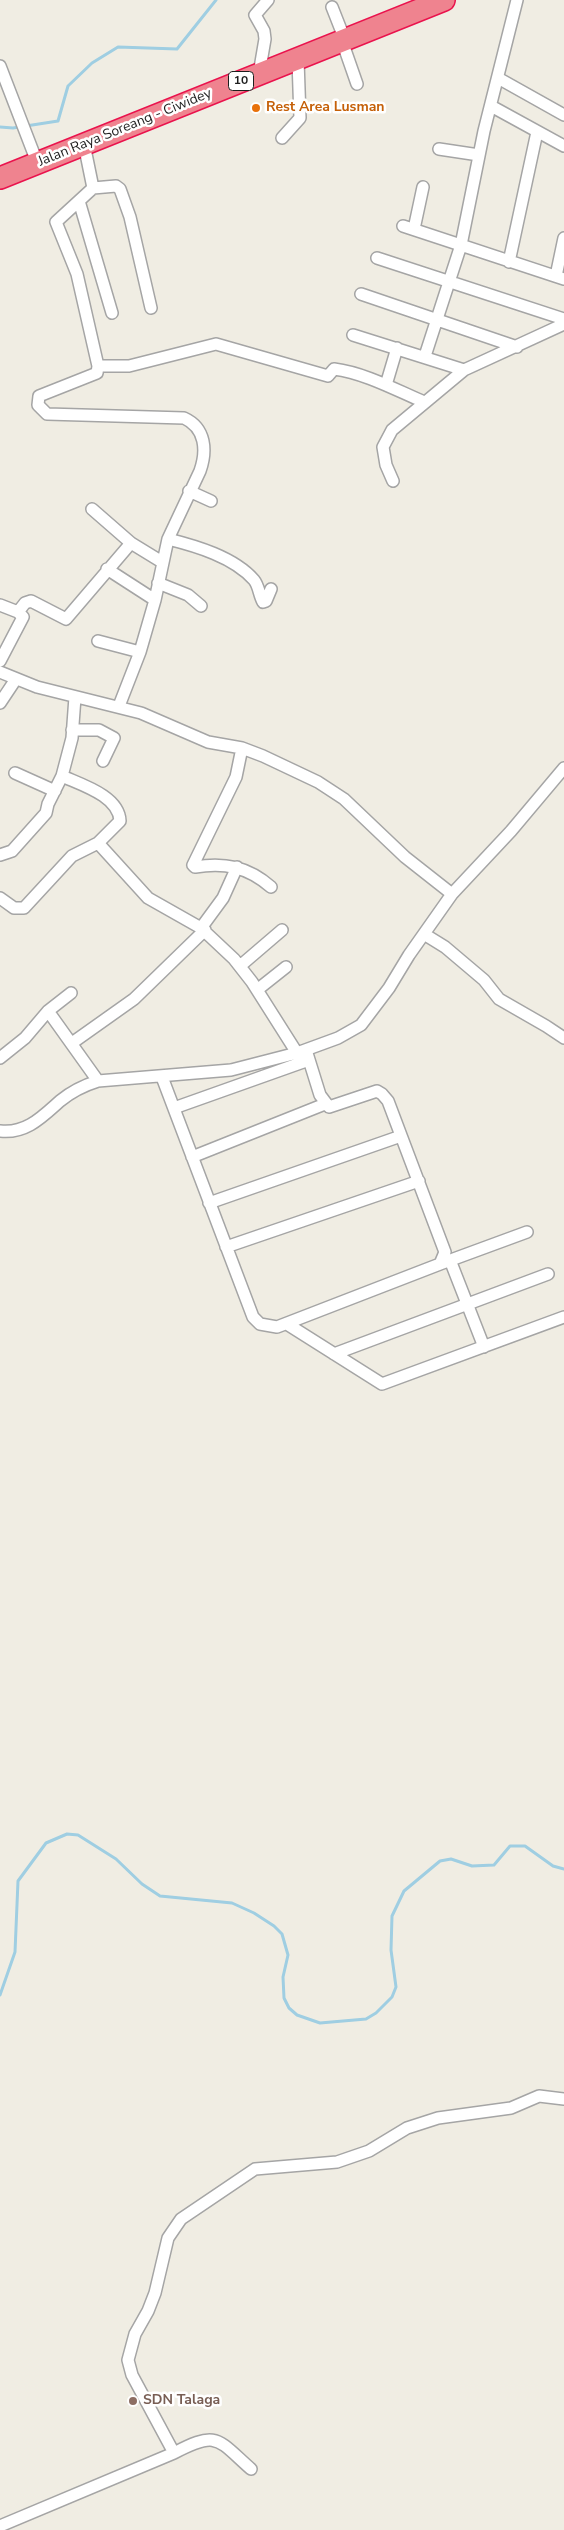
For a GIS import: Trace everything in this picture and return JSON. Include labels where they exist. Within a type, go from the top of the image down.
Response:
[{"type":"highway","name":"Jalan Raya Soreang - Ciwidey","points":[[0,178],[444,0]]},
{"type":"street","points":[[259,74],[265,38],[264,30],[255,15],[268,0]]},
{"type":"street","points":[[425,356],[461,246],[479,155],[517,0]]},
{"type":"street","points":[[332,7],[357,84]]},
{"type":"street","points":[[282,138],[300,118],[298,60]]},
{"type":"street","points":[[0,66],[37,162]]},
{"type":"street","points":[[498,78],[563,113]]},
{"type":"street","points":[[491,106],[564,146]]},
{"type":"street","points":[[508,262],[537,132]]},
{"type":"street","points":[[84,144],[93,188]]},
{"type":"street","points":[[439,149],[479,155]]},
{"type":"street","points":[[119,706],[140,652],[155,600],[168,539],[204,460],[204,446],[202,436],[190,421],[179,418],[52,415],[43,412],[38,405],[39,396],[94,375],[98,366],[77,274],[56,225],[58,219],[93,188],[116,186],[120,190],[130,217],[151,308]]},
{"type":"street","points":[[423,187],[409,227],[461,246],[560,277],[564,238]]},
{"type":"street","points":[[79,201],[112,312]]},
{"type":"street","points":[[377,258],[564,319]]},
{"type":"street","points":[[361,294],[517,347]]},
{"type":"street","points":[[393,481],[386,466],[383,447],[386,438],[424,402],[464,370],[488,357],[517,347],[564,324]]},
{"type":"street","points":[[353,335],[425,356],[464,370]]},
{"type":"street","points":[[98,366],[129,366],[216,344],[328,376],[334,369],[338,369],[386,385],[424,402]]},
{"type":"street","points":[[386,385],[397,348]]},
{"type":"street","points":[[189,491],[211,501]]},
{"type":"street","points":[[92,509],[132,543],[162,562]]},
{"type":"street","points":[[168,539],[204,548],[225,559],[253,580],[263,602],[266,601],[271,589]]},
{"type":"street","points":[[18,612],[24,603],[31,601],[66,620],[132,543]]},
{"type":"street","points":[[108,569],[155,600]]},
{"type":"street","points":[[158,584],[188,595],[201,606]]},
{"type":"street","points":[[0,605],[22,615],[22,619],[0,661]]},
{"type":"street","points":[[98,641],[140,652]]},
{"type":"street","points":[[0,672],[16,679],[75,696],[119,706],[180,728],[208,742],[242,748],[318,782],[344,799],[405,857],[452,894]]},
{"type":"street","points":[[0,703],[16,679]]},
{"type":"street","points":[[0,855],[12,851],[45,816],[48,804],[62,776],[72,738],[75,696]]},
{"type":"street","points":[[72,730],[99,730],[114,738],[103,761]]},
{"type":"street","points":[[242,748],[236,777],[192,865],[195,867],[217,864],[236,867],[252,873],[271,887]]},
{"type":"street","points":[[174,1108],[304,1054],[361,1025],[389,988],[409,955],[452,894],[505,837],[564,768]]},
{"type":"street","points":[[15,773],[55,791]]},
{"type":"street","points":[[0,898],[14,908],[24,908],[72,856],[98,843],[120,821],[114,806],[96,791],[62,776]]},
{"type":"street","points":[[98,843],[148,898],[203,929],[240,966],[304,1054],[324,1104]]},
{"type":"street","points":[[72,1043],[134,999],[203,929],[223,898],[236,867]]},
{"type":"street","points":[[240,966],[282,930]]},
{"type":"street","points":[[424,934],[484,980],[499,1000],[564,1038]]},
{"type":"street","points":[[257,990],[286,967]]},
{"type":"street","points":[[0,1058],[25,1038],[48,1011],[71,993]]},
{"type":"street","points":[[48,1011],[98,1081]]},
{"type":"street","points":[[0,1131],[9,1132],[32,1125],[62,1100],[88,1084],[98,1081],[231,1070],[304,1054]]},
{"type":"street","points":[[162,1077],[253,1317],[260,1324],[268,1327],[287,1324],[527,1232]]},
{"type":"street","points":[[192,1157],[324,1104],[338,1106],[368,1093],[377,1092],[382,1094],[388,1101],[419,1181],[443,1245],[445,1262],[468,1304],[484,1347]]},
{"type":"street","points":[[210,1203],[401,1136]]},
{"type":"street","points":[[226,1247],[419,1181]]},
{"type":"street","points":[[334,1354],[548,1274]]},
{"type":"street","points":[[287,1324],[382,1384],[564,1317]]},
{"type":"street","points":[[174,2453],[132,2375],[128,2360],[135,2334],[148,2311],[155,2292],[168,2238],[181,2219],[255,2169],[337,2162],[369,2151],[407,2128],[438,2118],[510,2108],[540,2096],[564,2099]]},
{"type":"street","points":[[0,2526],[174,2453],[200,2440],[215,2440],[251,2469]]},
{"type":"waterway","points":[[0,127],[13,128],[58,121],[68,86],[92,63],[118,47],[177,49],[216,0]]},
{"type":"waterway","points":[[0,1995],[15,1952],[18,1881],[46,1843],[67,1834],[78,1835],[116,1859],[142,1884],[160,1896],[232,1903],[254,1913],[274,1926],[282,1934],[288,1955],[283,1977],[284,1998],[289,2008],[297,2015],[320,2023],[366,2019],[376,2013],[392,1997],[396,1987],[391,1950],[392,1916],[404,1891],[440,1861],[451,1859],[472,1866],[494,1865],[510,1846],[525,1846],[553,1866],[564,1869]]},
{"type":"place","name":"Rest Area Lusman","points":[[256,108]]},
{"type":"place","name":"SDN Talaga","points":[[133,2401]]}]
